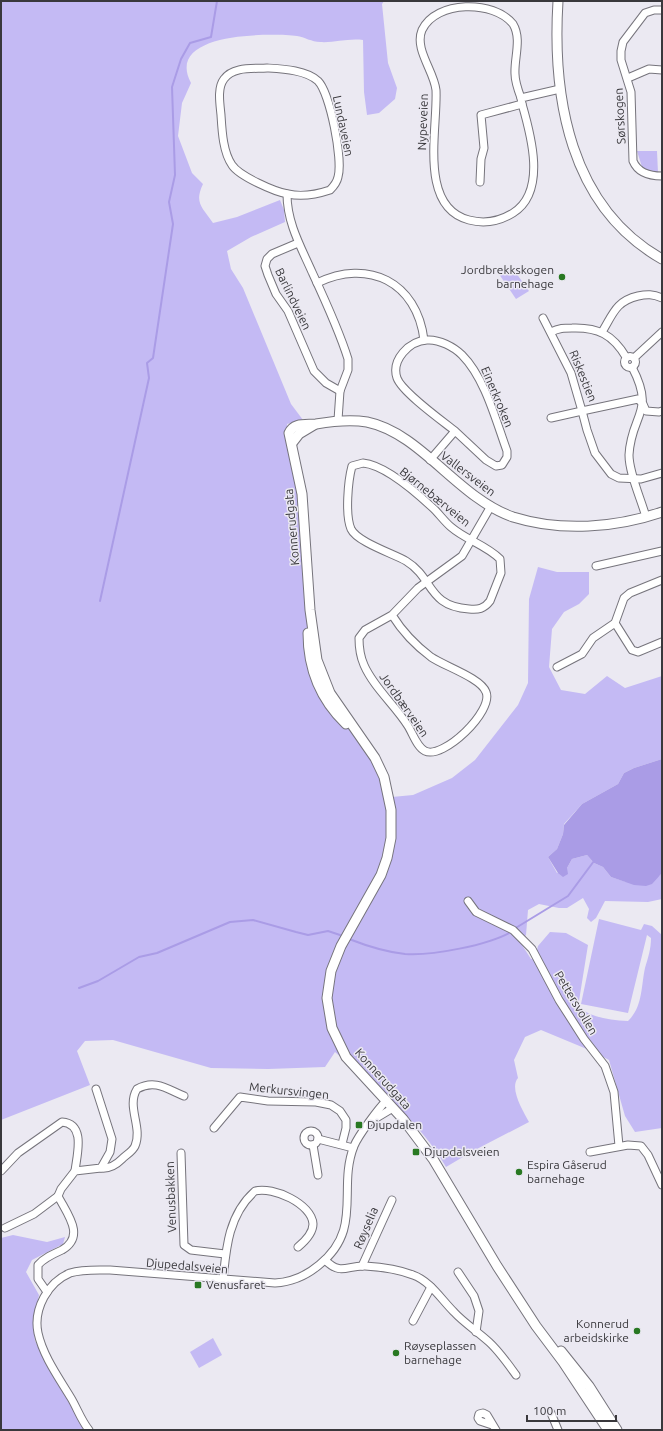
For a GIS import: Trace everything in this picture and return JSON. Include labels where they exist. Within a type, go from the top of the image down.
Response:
[{"type":"main road","points":[[558,1],[556,45],[560,89],[573,144],[582,170],[607,212],[642,246],[662,259]]},
{"type":"main road","name":"Vallersveien","points":[[315,424],[338,420],[367,422],[382,426],[402,438],[466,489],[490,506],[526,520],[558,527],[601,524],[646,517],[662,512]]},
{"type":"main road","name":"Konnerudgata","points":[[315,424],[299,434],[292,443],[302,494],[310,610],[316,656],[322,677],[330,693],[375,758],[384,777],[390,799],[392,815],[388,858],[382,875],[341,946],[332,967],[328,989],[328,1010],[332,1028],[346,1057],[409,1126],[433,1159],[497,1266],[526,1308],[589,1386],[617,1430]]},
{"type":"main road","name":"Konnerudgata","points":[[526,1308],[536,1326],[567,1368],[608,1430]]},
{"type":"street","name":"Nypeveien","points":[[460,5],[481,6],[503,14],[513,24],[517,36],[515,75],[522,101],[529,128],[533,153],[533,174],[529,197],[524,204],[512,214],[493,221],[484,223],[472,221],[455,214],[443,200],[436,175],[433,147],[436,100],[435,81],[422,50],[420,39],[426,24],[440,11],[460,5]]},
{"type":"street","name":"Sørskogen","points":[[662,10],[654,10],[645,13],[623,42],[620,60],[628,78],[631,92],[633,161],[641,172],[648,175],[662,176]]},
{"type":"street","name":"Lundaveien","points":[[267,68],[295,71],[318,81],[323,89],[336,138],[340,168],[338,178],[335,185],[330,190],[325,192],[287,194],[240,174],[232,166],[227,156],[221,120],[220,98],[222,83],[230,74],[239,70],[267,68]]},
{"type":"street","points":[[628,78],[649,69],[662,70]]},
{"type":"street","points":[[480,182],[481,159],[484,148],[481,115],[560,89]]},
{"type":"street","points":[[287,194],[287,205],[298,243],[317,283],[348,360],[348,370],[340,391],[338,420]]},
{"type":"street","name":"Barlindveien","points":[[298,243],[272,254],[267,259],[265,266],[276,294],[288,311],[314,371],[326,383],[340,391]]},
{"type":"street","points":[[317,283],[333,276],[348,273],[363,272],[382,277],[395,285],[409,300],[419,319],[424,340]]},
{"type":"street","points":[[602,332],[612,315],[624,300],[646,294],[656,295],[662,298]]},
{"type":"street","name":"Riskestien","points":[[543,318],[571,373],[582,411],[638,399],[643,404],[646,411],[662,411]]},
{"type":"street","points":[[551,332],[559,328],[597,330],[619,345],[630,358]]},
{"type":"street","points":[[646,517],[630,464],[629,453],[643,404],[641,386],[632,366],[625,365],[624,362],[662,332]]},
{"type":"street","name":"Einerkroken","points":[[424,340],[439,342],[453,348],[462,355],[472,367],[495,416],[507,451],[505,461],[502,465],[492,464],[454,431],[405,390],[397,378],[396,372],[400,356],[411,345],[424,340]]},
{"type":"street","points":[[551,418],[582,411],[589,439],[595,453],[615,477],[641,479],[662,473]]},
{"type":"street","points":[[430,460],[454,431]]},
{"type":"street","name":"Bjørnebærveien","points":[[426,582],[418,570],[407,562],[363,540],[352,530],[348,487],[352,466],[363,463],[377,466],[428,504],[451,528],[472,540]]},
{"type":"street","points":[[392,615],[410,595],[462,556],[490,506]]},
{"type":"street","points":[[426,582],[434,595],[448,605],[457,608],[474,609],[487,605],[499,580],[501,564],[500,559],[493,552],[472,540]]},
{"type":"street","points":[[596,566],[662,551]]},
{"type":"street","points":[[557,667],[582,654],[593,638],[615,623],[624,598],[630,592],[662,580]]},
{"type":"street","name":"Jordbærveien","points":[[392,615],[401,630],[420,648],[443,664],[479,684],[486,691],[487,703],[477,720],[465,733],[437,751],[426,752],[421,748],[402,716],[373,680],[361,656],[360,634],[392,615]]},
{"type":"street","points":[[615,623],[632,650],[638,652],[662,642]]},
{"type":"street","name":"Pettersvollen","points":[[468,901],[476,912],[513,930],[532,949],[559,1000],[584,1039],[605,1066],[614,1092],[619,1146]]},
{"type":"street","points":[[75,1171],[109,1168],[135,1147],[137,1137],[133,1100],[137,1089],[147,1084],[152,1084],[162,1086],[184,1096]]},
{"type":"street","points":[[96,1089],[112,1139],[110,1152],[101,1168]]},
{"type":"street","name":"Merkursvingen","points":[[214,1128],[240,1096],[268,1100],[323,1103],[336,1107],[346,1120],[346,1128],[342,1144]]},
{"type":"street","name":"Djupedalsveien","points":[[89,1430],[41,1344],[38,1333],[37,1315],[47,1292],[61,1278],[86,1270],[110,1270],[265,1283],[286,1282],[310,1272],[325,1260],[336,1246],[344,1230],[348,1206],[349,1166],[353,1148],[361,1133],[390,1105]]},
{"type":"street","points":[[1,1171],[18,1152],[62,1122],[69,1123],[75,1128],[78,1135],[75,1171],[61,1188],[58,1196],[34,1214],[5,1228]]},
{"type":"street","points":[[318,1175],[316,1142],[342,1144],[353,1148]]},
{"type":"street","points":[[590,1152],[633,1144],[643,1148],[662,1185]]},
{"type":"street","name":"Venusbakken","points":[[181,1153],[184,1245],[192,1250],[226,1254]]},
{"type":"street","points":[[223,1280],[228,1236],[234,1218],[255,1191],[270,1191],[290,1197],[310,1214],[313,1225],[311,1232],[298,1247]]},
{"type":"street","points":[[47,1292],[38,1279],[38,1265],[68,1246],[72,1241],[74,1234],[73,1226],[58,1196]]},
{"type":"street","name":"Røyselia","points":[[362,1266],[392,1200]]},
{"type":"street","points":[[325,1260],[332,1267],[343,1270],[362,1266],[402,1271],[415,1275],[431,1287],[454,1312],[476,1332],[490,1342],[516,1375]]},
{"type":"street","points":[[458,1272],[474,1296],[479,1311],[476,1332]]},
{"type":"street","points":[[413,1321],[431,1287]]},
{"type":"street","points":[[551,1413],[558,1430]]},
{"type":"shaded area","points":[[1,1],[384,1],[382,4],[388,63],[397,88],[395,99],[379,113],[367,115],[364,92],[363,40],[320,42],[297,36],[244,36],[223,39],[205,45],[192,54],[187,66],[191,83],[182,103],[178,136],[192,173],[203,184],[199,196],[200,205],[213,223],[237,217],[280,200],[284,210],[285,222],[251,237],[227,251],[231,269],[243,288],[291,404],[303,420],[287,424],[300,476],[314,661],[362,738],[392,797],[413,795],[452,778],[475,760],[518,705],[528,683],[529,599],[538,567],[557,572],[589,572],[589,594],[579,604],[564,612],[552,629],[549,667],[561,690],[585,694],[607,676],[625,688],[662,676],[662,759],[634,768],[624,773],[618,784],[582,804],[564,824],[563,834],[557,849],[548,857],[557,873],[567,868],[572,859],[587,855],[594,863],[603,867],[611,877],[626,882],[659,876],[662,873],[662,899],[648,902],[605,901],[596,918],[591,922],[587,918],[589,909],[583,898],[567,908],[539,904],[528,910],[526,935],[520,942],[531,959],[535,958],[538,946],[550,932],[566,933],[588,945],[578,1007],[589,1014],[602,1018],[628,1021],[633,1015],[641,996],[651,938],[647,935],[628,1013],[581,1004],[599,919],[641,930],[644,924],[652,926],[662,935],[662,1128],[635,1132],[625,1116],[609,1060],[594,1052],[541,1030],[525,1037],[514,1060],[518,1078],[515,1088],[516,1093],[529,1122],[446,1167],[423,1135],[396,1105],[335,1052],[325,1067],[268,1069],[211,1068],[113,1040],[85,1041],[77,1051],[90,1085],[1,1120]]},
{"type":"shaded area","points":[[637,151],[657,151],[658,173],[648,171],[642,167]]},
{"type":"shaded area","points":[[511,266],[529,291],[516,299],[499,274]]},
{"type":"shaded area","points":[[662,759],[662,873],[652,884],[646,886],[634,885],[611,877],[603,867],[594,863],[587,855],[572,859],[567,868],[568,874],[563,877],[558,873],[548,857],[557,849],[563,834],[564,825],[582,804],[618,784],[624,773],[634,768]]},
{"type":"shaded area","points":[[13,1235],[47,1242],[65,1237],[63,1244],[32,1260],[26,1272],[39,1295],[33,1324],[35,1341],[84,1430],[1,1430],[1,1238]]},
{"type":"shaded area","points":[[213,1338],[222,1355],[199,1368],[190,1352]]},
{"type":"waterway","points":[[100,601],[149,378],[147,363],[153,358],[173,224],[169,202],[175,175],[172,87],[181,59],[190,43],[211,37],[217,1]]},
{"type":"waterway","points":[[514,929],[568,896],[594,861]]},
{"type":"waterway","points":[[79,988],[98,981],[139,957],[157,953],[230,922],[253,920],[308,935],[328,931],[343,936]]},
{"type":"waterway","points":[[349,939],[383,950],[405,954],[416,954],[460,949],[489,941],[511,932]]},
{"type":"place","name":"Jordbrekkskogen barnehage","points":[[562,277]]},
{"type":"place","name":"Djupdalen","points":[[359,1125]]},
{"type":"place","name":"Djupdalsveien","points":[[416,1152]]},
{"type":"place","name":"Espira Gåserud barnehage","points":[[519,1172]]},
{"type":"place","name":"Venusfaret","points":[[198,1285]]},
{"type":"place","name":"Konnerud arbeidskirke","points":[[637,1331]]},
{"type":"place","name":"Røyseplassen barnehage","points":[[396,1353]]}]
